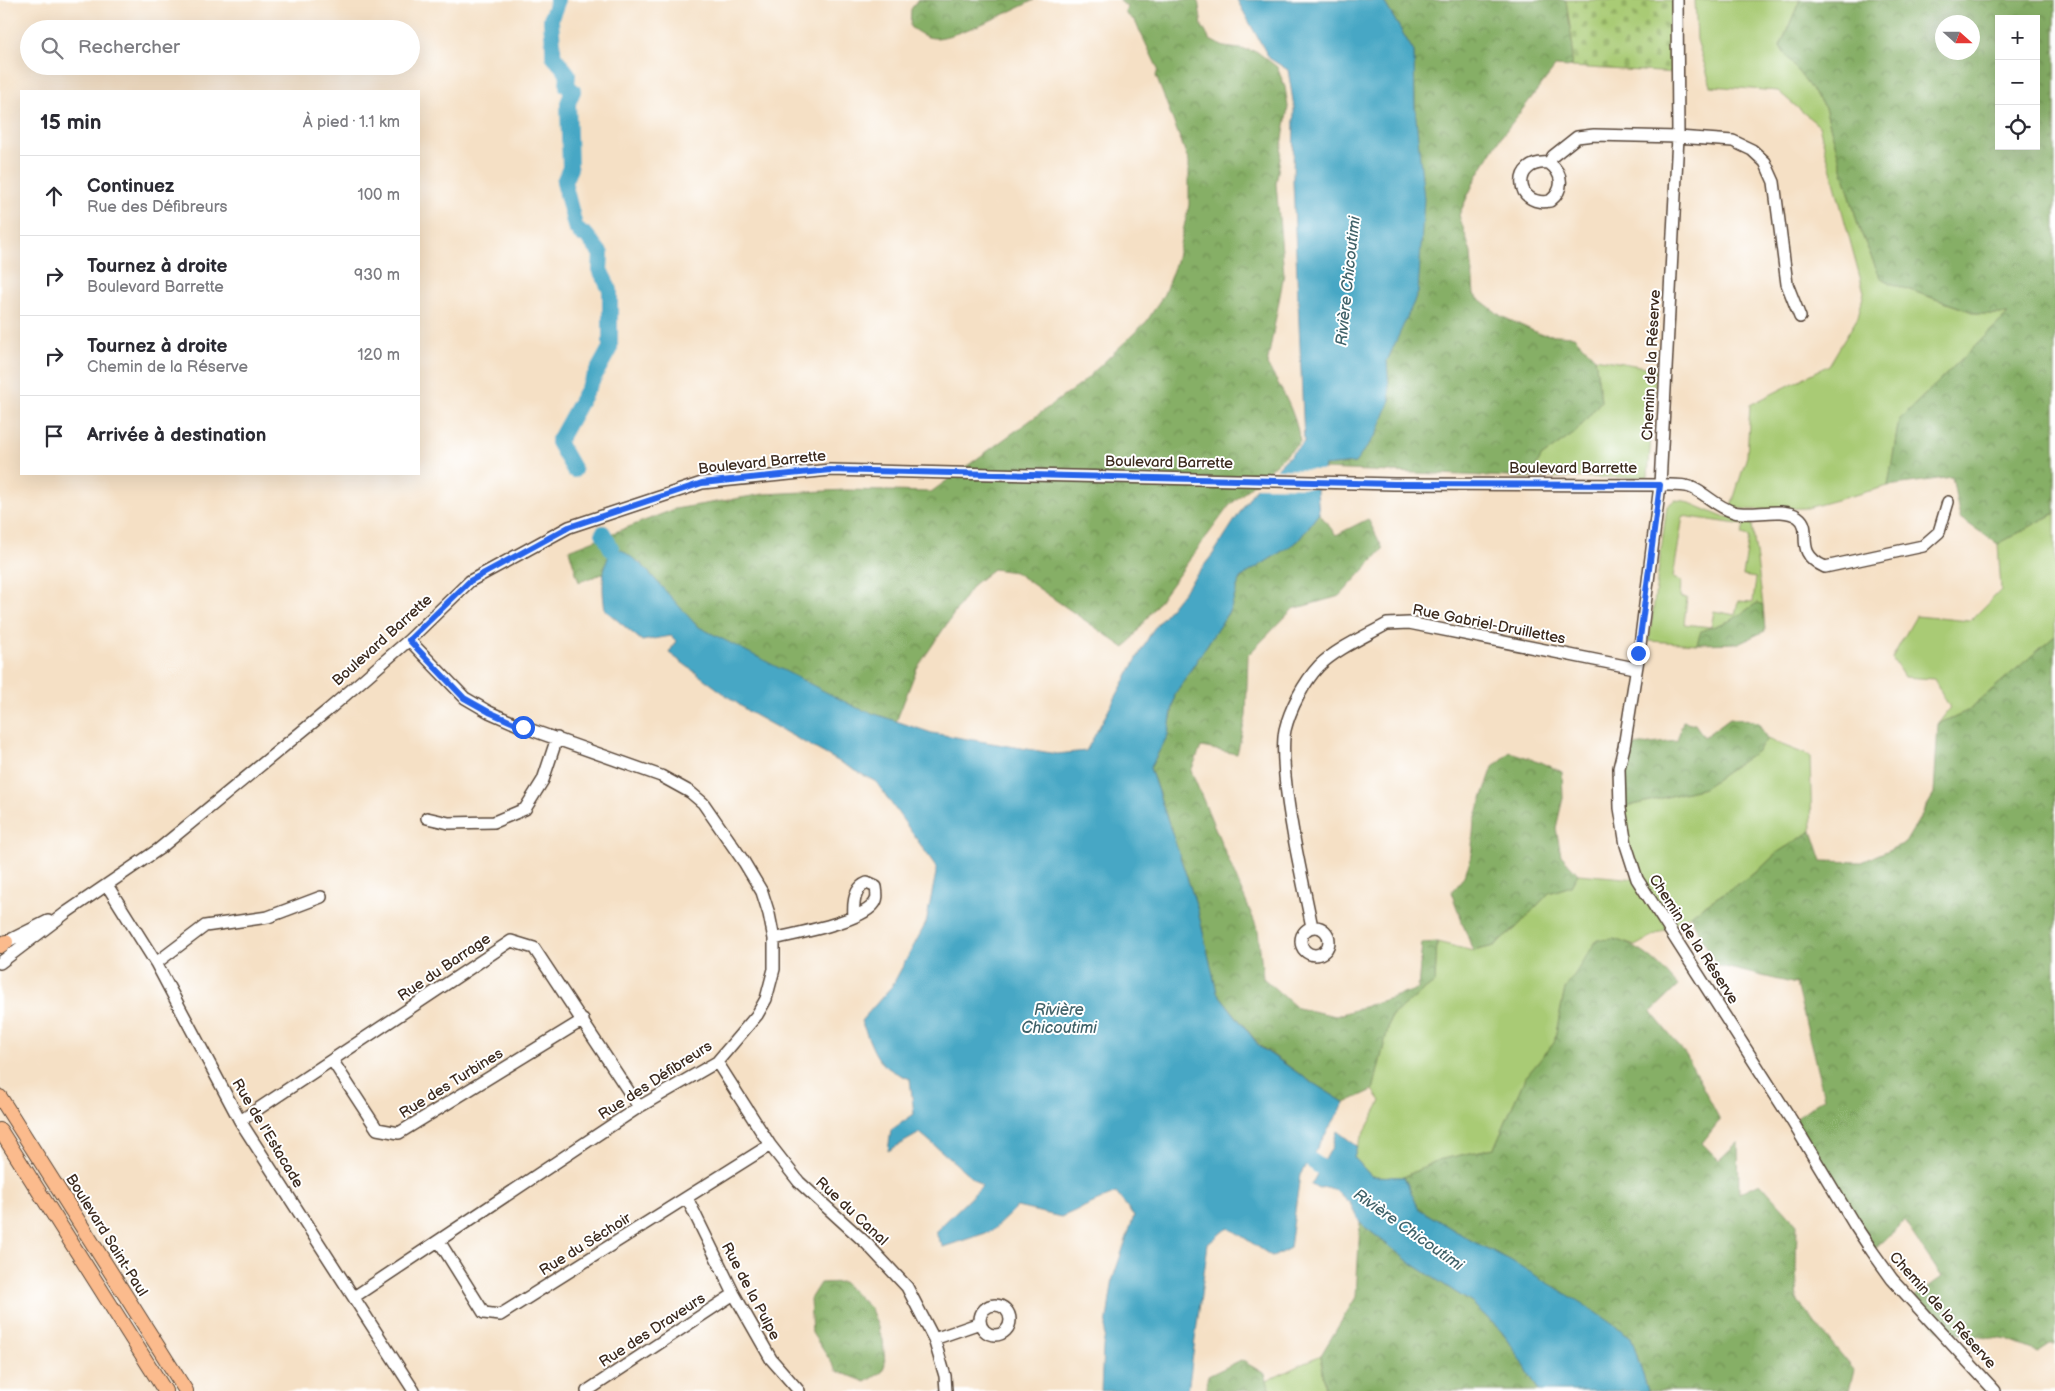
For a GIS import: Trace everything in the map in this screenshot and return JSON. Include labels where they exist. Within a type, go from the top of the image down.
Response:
[{"type":"main road","name":"Boulevard Saint-Paul","points":[[0,1097],[186,1391]]},
{"type":"main road","points":[[0,1130],[165,1391]]},
{"type":"street","name":"Chemin de la Réserve","points":[[1678,0],[1678,137],[1660,485],[1636,668],[1619,768],[1620,808],[1626,845],[1637,879],[1792,1121],[1872,1252],[1892,1279],[1995,1391]]},
{"type":"street","points":[[1549,164],[1554,156],[1577,137],[1594,135],[1678,137],[1733,141],[1752,150],[1765,162],[1774,182],[1787,284],[1800,317]]},
{"type":"street","name":"Boulevard Barrette","points":[[0,963],[67,912],[159,849],[328,710],[409,640],[470,581],[569,527],[702,483],[830,470],[1394,484],[1660,485],[1690,487],[1716,504],[1735,512],[1786,513],[1798,517],[1803,522],[1807,555],[1812,561],[1825,567],[1923,546],[1940,532],[1948,502]]},
{"type":"street","name":"Rue Gabriel-Druillettes","points":[[1312,927],[1291,822],[1284,755],[1285,730],[1294,707],[1308,681],[1320,666],[1333,656],[1387,624],[1396,622],[1636,668]]},
{"type":"street","name":"Rue des Défibreurs","points":[[354,1297],[639,1107],[717,1062],[757,1015],[766,999],[774,969],[774,939],[762,892],[744,862],[703,803],[690,792],[661,776],[523,727],[489,712],[464,698],[409,640]]},
{"type":"street","points":[[427,818],[449,822],[494,822],[525,809],[542,780],[556,738]]},
{"type":"street","name":"Rue de l'Estacade","points":[[107,885],[156,963],[240,1121],[414,1391]]},
{"type":"street","points":[[156,963],[205,926],[268,917],[321,897]]},
{"type":"street","name":"Boulevard Barrette","points":[[3,944],[67,912]]},
{"type":"street","points":[[774,939],[854,917]]},
{"type":"street","name":"Rue du Barrage","points":[[240,1121],[511,941],[534,948],[639,1107]]},
{"type":"street","name":"Rue des Turbines","points":[[332,1060],[377,1128],[399,1133],[582,1020]]},
{"type":"street","name":"Rue du Canal","points":[[717,1062],[770,1145],[800,1182],[867,1244],[907,1288],[934,1339],[945,1376],[946,1391]]},
{"type":"street","name":"Rue du Séchoir","points":[[439,1241],[484,1313],[500,1314],[770,1145]]},
{"type":"street","name":"Rue de la Pulpe","points":[[687,1198],[734,1294],[771,1359],[798,1391]]},
{"type":"street","name":"Rue des Draveurs","points":[[587,1391],[734,1294]]},
{"type":"street","points":[[934,1339],[980,1322]]},
{"type":"green space","points":[[918,0],[1034,0],[969,29],[943,37],[931,38],[910,27],[911,9]]},
{"type":"green space","points":[[1119,0],[1198,0],[1202,26],[1210,40],[1224,47],[1256,51],[1277,67],[1285,87],[1288,107],[1276,184],[1284,274],[1267,365],[1292,411],[1300,442],[1229,506],[1125,648],[1015,572],[993,569],[974,584],[917,668],[896,722],[850,706],[695,626],[639,561],[579,582],[569,550],[675,509],[764,494],[846,490],[931,492],[1082,383],[1147,321],[1164,294],[1176,262],[1189,205],[1189,162],[1156,76],[1158,69],[1135,21],[1125,13],[1127,7]]},
{"type":"green space","points":[[1383,0],[1566,0],[1573,47],[1571,67],[1556,66],[1501,137],[1477,176],[1459,215],[1471,253],[1474,295],[1501,316],[1540,334],[1574,336],[1595,358],[1601,401],[1575,433],[1541,457],[1531,478],[1323,469],[1324,466],[1355,463],[1390,400],[1386,361],[1418,293],[1414,52]]},
{"type":"green space","points":[[1566,0],[1677,0],[1678,73],[1571,67],[1573,47]]},
{"type":"green space","points":[[1695,0],[1800,0],[1780,47],[1825,108],[1859,228],[1880,277],[1890,283],[1978,314],[2008,314],[1899,420],[1888,486],[1807,508],[1750,510],[1731,507],[1747,456],[1750,405],[1829,365],[1858,317],[1864,292],[1819,126],[1778,91],[1711,86],[1697,40]]},
{"type":"green space","points":[[1800,0],[2055,0],[2055,513],[1998,544],[1960,518],[1952,477],[1888,486],[1899,420],[2008,314],[1979,314],[1890,283],[1880,277],[1859,228],[1825,108],[1780,47]]},
{"type":"green space","points":[[1595,358],[1656,369],[1648,477],[1531,478],[1541,457],[1575,433],[1601,401]]},
{"type":"green space","points":[[1675,500],[1685,501],[1723,517],[1751,517],[1763,605],[1757,603],[1732,620],[1701,631],[1697,644],[1649,641],[1667,506]],"holes":[[[1683,516],[1744,525],[1742,535],[1749,537],[1743,576],[1756,578],[1753,602],[1738,601],[1735,615],[1714,611],[1711,627],[1684,624],[1687,598],[1680,597],[1681,581],[1673,578]]]},
{"type":"green space","points":[[1319,513],[1336,535],[1368,519],[1383,549],[1340,596],[1293,609],[1248,655],[1246,716],[1237,754],[1201,747],[1191,771],[1258,930],[1263,978],[1297,1008],[1336,1016],[1418,989],[1422,943],[1437,942],[1435,982],[1391,1016],[1373,1090],[1345,1103],[1308,1080],[1260,1046],[1217,992],[1197,907],[1150,768],[1168,735],[1175,694],[1231,608],[1240,578],[1298,541]]},
{"type":"green space","points":[[2055,513],[2055,636],[1967,711],[1938,724],[1950,708],[1934,679],[1904,677],[1892,658],[1916,616],[1970,621],[2001,590],[1998,544]]},
{"type":"green space","points":[[1757,603],[1763,605],[1765,631],[1739,643],[1697,644],[1701,631],[1732,620]]},
{"type":"green space","points":[[2055,636],[2055,1344],[2050,1344],[2038,1352],[2008,1340],[1939,1330],[1911,1299],[1942,1277],[1904,1221],[1872,1251],[1792,1121],[1824,1097],[1796,984],[1716,965],[1690,915],[1759,870],[1778,852],[1812,831],[1822,861],[1861,862],[1905,843],[1934,794],[1938,724],[1967,711]]},
{"type":"green space","points":[[1730,718],[1758,722],[1767,739],[1757,751],[1704,788],[1620,808],[1624,747],[1677,741],[1683,721],[1695,724],[1704,737]]},
{"type":"green space","points":[[1767,739],[1810,756],[1812,831],[1778,852],[1759,870],[1690,915],[1635,946],[1614,939],[1565,989],[1554,1043],[1525,1078],[1494,1148],[1438,1160],[1404,1177],[1371,1176],[1354,1157],[1357,1146],[1381,1101],[1373,1090],[1391,1016],[1435,982],[1437,942],[1473,951],[1494,946],[1516,928],[1549,893],[1571,886],[1578,874],[1637,879],[1620,808],[1704,788],[1757,751]]},
{"type":"green space","points":[[1510,752],[1541,762],[1562,772],[1563,798],[1556,828],[1561,855],[1578,874],[1571,886],[1549,893],[1516,928],[1494,946],[1473,951],[1451,892],[1463,878],[1471,859],[1474,822],[1493,767]]},
{"type":"green space","points":[[1614,939],[1634,947],[1650,957],[1678,986],[1651,1012],[1686,1055],[1720,1120],[1702,1143],[1719,1160],[1738,1142],[1739,1193],[1760,1183],[1797,1224],[1796,1269],[1798,1302],[1854,1370],[1849,1391],[1648,1391],[1631,1337],[1510,1260],[1472,1241],[1419,1209],[1404,1177],[1438,1160],[1494,1148],[1525,1078],[1554,1043],[1565,989],[1597,940]]},
{"type":"green space","points":[[1360,1223],[1408,1261],[1472,1303],[1501,1331],[1515,1350],[1539,1391],[1325,1391],[1321,1355],[1356,1297]]},
{"type":"green space","points":[[843,1282],[871,1309],[883,1340],[885,1364],[882,1372],[866,1382],[837,1371],[812,1333],[810,1299],[820,1283]]},
{"type":"green space","points":[[1321,1355],[1325,1391],[1270,1391],[1267,1381]]},
{"type":"green space","points":[[1241,1360],[1265,1374],[1270,1391],[1206,1391],[1208,1376]]},
{"type":"water","name":"Rivière Chicoutimi","points":[[1237,0],[1383,0],[1414,52],[1415,107],[1424,199],[1418,293],[1387,361],[1390,400],[1378,432],[1355,463],[1324,466],[1317,491],[1319,513],[1298,541],[1240,578],[1231,608],[1175,694],[1168,735],[1150,768],[1197,907],[1217,992],[1260,1047],[1345,1103],[1300,1175],[1290,1248],[1273,1257],[1228,1227],[1208,1244],[1188,1391],[1101,1391],[1103,1347],[1113,1278],[1134,1216],[1116,1193],[1061,1217],[1017,1207],[992,1231],[943,1247],[935,1232],[982,1186],[920,1133],[888,1151],[891,1130],[914,1114],[910,1079],[889,1069],[883,1063],[874,1050],[861,1021],[892,986],[926,923],[937,868],[876,782],[749,712],[669,653],[676,641],[671,636],[642,641],[605,610],[603,579],[608,557],[612,550],[622,550],[643,566],[697,626],[857,708],[932,733],[1057,754],[1086,751],[1152,631],[1213,554],[1255,489],[1304,442],[1293,182],[1294,107],[1288,70],[1269,58]]},
{"type":"water","name":"Rivière Chicoutimi","points":[[1337,1131],[1357,1146],[1354,1157],[1371,1176],[1404,1177],[1419,1209],[1583,1304],[1631,1337],[1648,1391],[1539,1391],[1515,1350],[1501,1331],[1472,1303],[1408,1261],[1360,1223],[1350,1203],[1335,1190],[1311,1185],[1332,1147]]},
{"type":"pier","points":[[1273,469],[1325,470],[1320,488],[1254,487]]},
{"type":"waterway","points":[[557,0],[551,19],[553,55],[568,74],[567,86],[573,91],[568,103],[570,168],[564,182],[575,226],[582,235],[586,235],[601,254],[600,270],[610,290],[610,348],[558,442],[574,470]]},
{"type":"waterway","points":[[603,533],[612,550]]},
{"type":"waterway","name":"Rivière Chicoutimi","points":[[1292,1147],[1338,1179]]},
{"type":"route","points":[[523,727],[489,712],[464,698],[409,640],[470,581],[569,527],[702,483],[830,470],[1394,484],[1660,485],[1638,653]]}]
